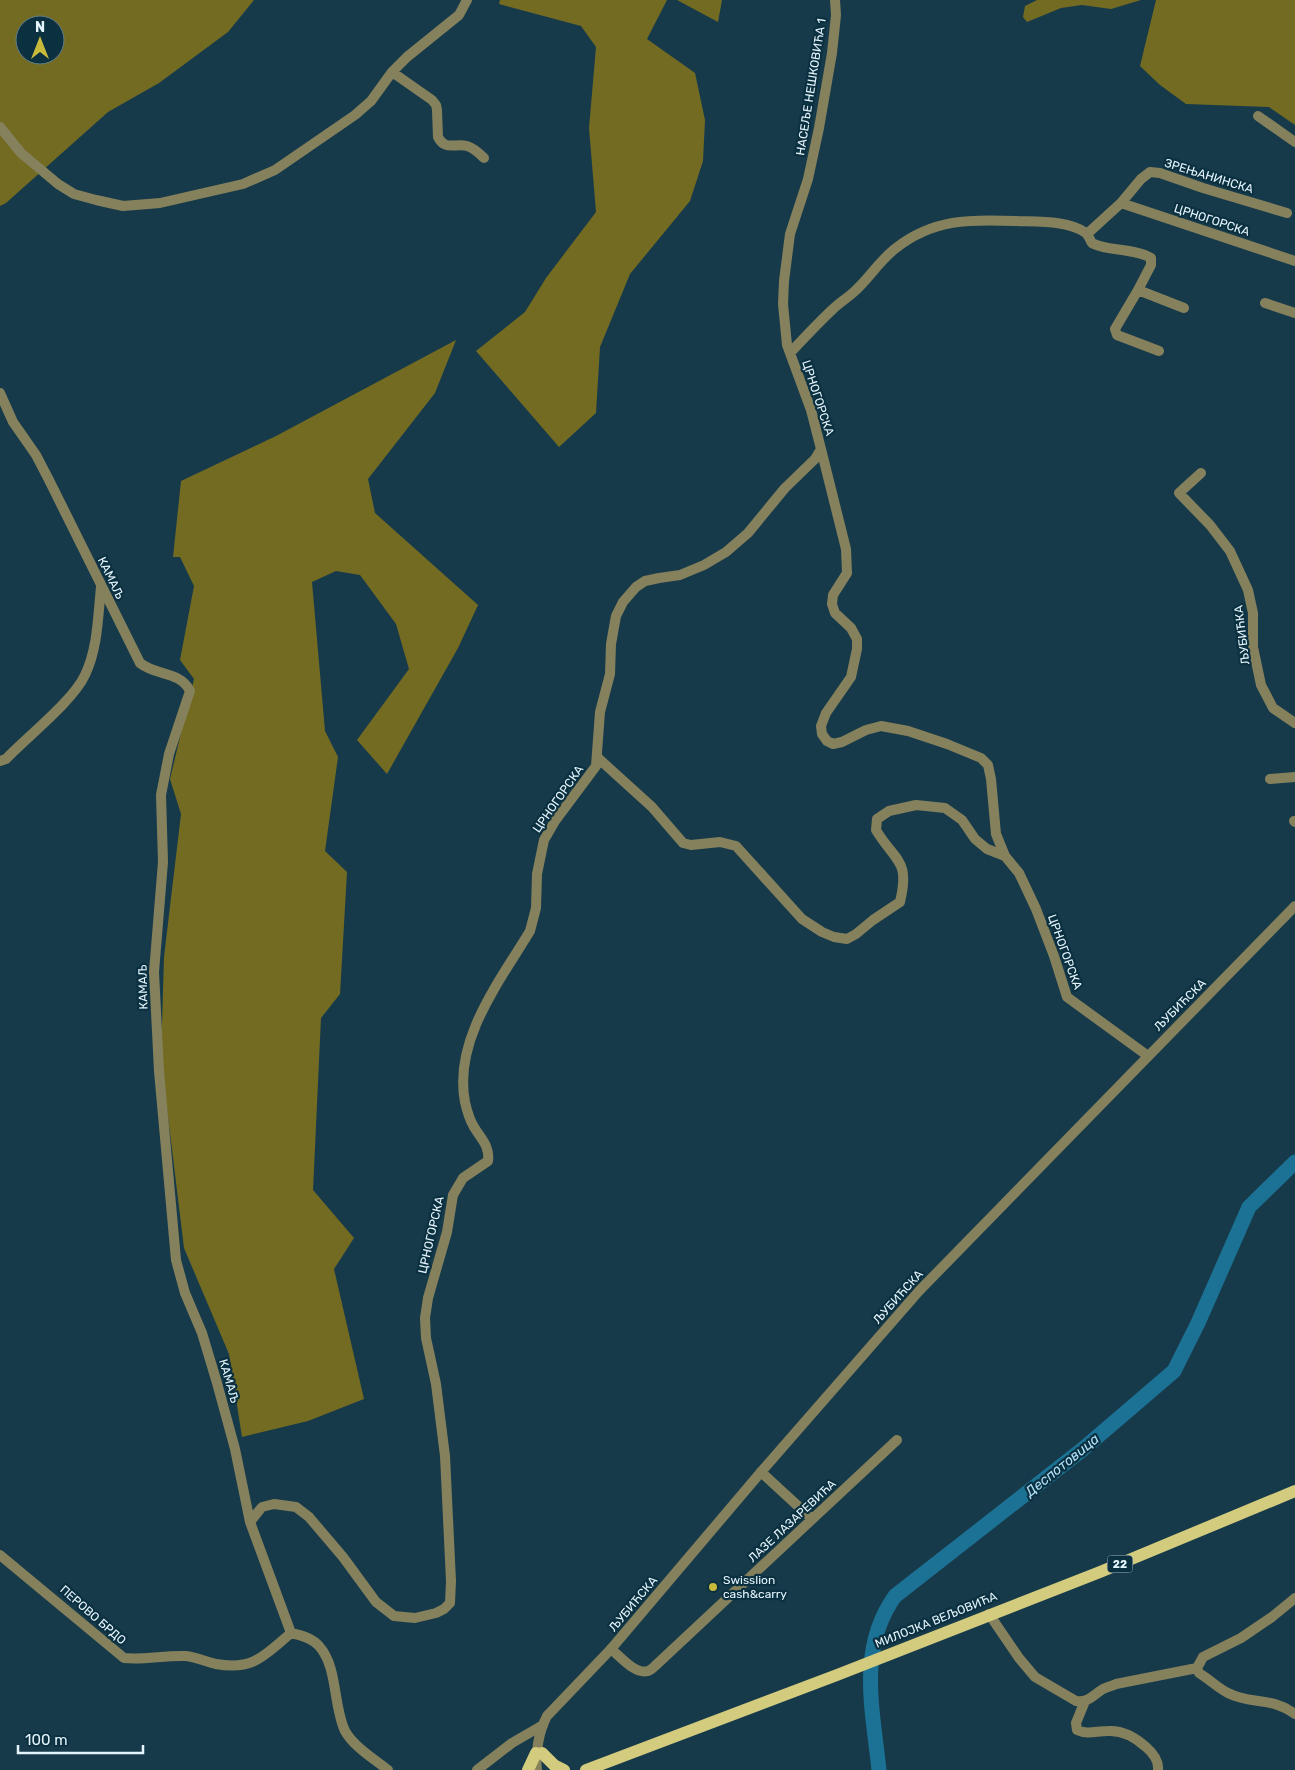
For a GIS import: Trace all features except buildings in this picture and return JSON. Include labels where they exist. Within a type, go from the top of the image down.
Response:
[{"type":"main road","name":"МИЛОЈКА ВЕЉОВИЋА","points":[[586,1770],[837,1675],[988,1614],[1100,1572],[1295,1491]]},
{"type":"main road","points":[[528,1770],[539,1749],[554,1765],[564,1770]]},
{"type":"street","points":[[0,127],[21,153],[58,184],[74,194],[123,206],[160,203],[243,184],[275,170],[356,116],[371,101],[392,72],[407,57],[459,15],[467,0]]},
{"type":"street","name":"НАСЕЉЕ НЕШКОВИЋА 1","points":[[790,353],[785,328],[784,281],[790,234],[808,179],[819,128],[832,53],[836,15],[835,0]]},
{"type":"street","points":[[392,72],[432,100],[436,105],[438,137],[441,142],[446,146],[467,146],[474,149],[484,158]]},
{"type":"street","points":[[1258,116],[1295,142]]},
{"type":"street","name":"ЗРЕЊАНИНСКА","points":[[1086,234],[1121,203],[1141,179],[1150,172],[1160,172],[1203,188],[1287,213]]},
{"type":"street","name":"ЦРНОГОРСКА","points":[[1121,203],[1295,261]]},
{"type":"street","name":"ЦРНОГОРСКА","points":[[250,1522],[262,1507],[274,1504],[296,1507],[310,1517],[343,1557],[376,1602],[394,1616],[416,1618],[436,1613],[450,1603],[451,1581],[445,1456],[436,1384],[426,1338],[425,1318],[428,1298],[447,1232],[453,1195],[463,1178],[488,1161],[489,1155],[485,1142],[469,1118],[465,1100],[465,1065],[472,1036],[484,1007],[530,931],[534,921],[536,874],[544,840],[555,821],[596,766],[600,712],[610,674],[610,644],[616,616],[623,602],[636,587],[645,581],[680,575],[704,566],[726,552],[748,532],[785,488],[815,459],[821,449],[810,410],[790,353],[834,309],[857,290],[895,249],[912,237],[934,227],[957,221],[1046,222],[1067,226],[1086,234],[1092,243],[1144,254],[1151,258],[1151,265],[1138,290]]},
{"type":"street","points":[[1159,351],[1117,335],[1115,329],[1138,290],[1184,308]]},
{"type":"street","points":[[1265,303],[1295,313]]},
{"type":"street","name":"КАМАЉ","points":[[0,393],[13,422],[36,455],[49,480],[140,663],[147,668],[178,677],[186,682],[190,691],[169,754],[162,794],[164,862],[154,972],[159,1071],[176,1260],[186,1293],[202,1332],[236,1450],[250,1522],[291,1633]]},
{"type":"street","points":[[821,449],[847,559],[847,572],[833,595],[832,604],[835,613],[851,628],[856,640],[857,649],[851,677],[826,714],[821,726],[822,734],[827,741],[833,744],[842,742],[866,730],[881,726],[947,744],[981,758],[988,765],[996,834],[1005,856]]},
{"type":"street","name":"ЉУБИЋКА","points":[[1200,473],[1179,493],[1210,525],[1230,551],[1248,590],[1253,613],[1253,646],[1261,685],[1272,708],[1295,723]]},
{"type":"street","points":[[0,762],[6,759],[55,712],[85,676],[95,638],[101,586]]},
{"type":"street","points":[[598,758],[652,807],[683,843],[691,845],[720,842],[736,846],[802,919],[822,932],[834,937],[846,939],[856,934],[900,902],[904,884],[903,868],[876,830],[877,819],[889,811],[916,806],[945,808],[962,820],[975,839],[987,849],[1005,856]]},
{"type":"street","points":[[1270,779],[1295,777]]},
{"type":"street","name":"ЦРНОГОРСКА","points":[[1005,856],[1019,873],[1036,908],[1067,997],[1148,1056]]},
{"type":"street","name":"ЉУБИЋСКА","points":[[476,1770],[512,1743],[542,1724],[553,1709],[611,1649],[761,1472],[919,1291],[1295,906]]},
{"type":"street","name":"ЛАЗЕ ЛАЗАРЕВИЋА","points":[[611,1649],[640,1671],[648,1671],[655,1666],[897,1440]]},
{"type":"street","points":[[761,1472],[812,1519]]},
{"type":"street","name":"ПЕРОВО БРДО","points":[[0,1555],[124,1658],[187,1656],[216,1664],[232,1666],[248,1664],[268,1652],[291,1633]]},
{"type":"street","points":[[1196,1668],[1202,1657],[1241,1638],[1272,1617],[1295,1598]]},
{"type":"street","points":[[988,1614],[1035,1677],[1076,1701],[1085,1700],[1116,1684],[1196,1668]]},
{"type":"street","points":[[291,1633],[312,1640],[319,1645],[327,1660],[336,1691],[341,1719],[346,1731],[351,1740],[388,1770]]},
{"type":"street","points":[[1196,1668],[1199,1673],[1229,1694],[1276,1703],[1295,1714]]},
{"type":"street","points":[[1085,1700],[1076,1723],[1077,1730],[1090,1734],[1109,1730],[1136,1738],[1150,1751],[1159,1763],[1158,1770]]},
{"type":"street","points":[[537,1770],[542,1724]]},
{"type":"street","points":[[539,1749],[544,1770]]},
{"type":"shaded area","points":[[0,0],[254,0],[228,32],[159,83],[108,112],[6,203],[0,206]]},
{"type":"shaded area","points":[[500,0],[667,0],[647,39],[695,73],[705,120],[703,161],[690,201],[630,274],[600,347],[596,413],[559,447],[476,351],[525,312],[546,278],[596,212],[589,128],[596,47],[581,26],[499,4]]},
{"type":"shaded area","points":[[677,0],[722,0],[718,22]]},
{"type":"shaded area","points":[[1037,0],[1141,0],[1111,9],[1082,5],[1061,8],[1027,22],[1023,17],[1025,6]]},
{"type":"shaded area","points":[[1156,0],[1295,0],[1295,125],[1269,107],[1186,104],[1160,85],[1140,66]]},
{"type":"shaded area","points":[[456,340],[435,393],[368,479],[375,513],[478,605],[458,648],[387,774],[357,740],[409,669],[396,624],[360,575],[336,571],[312,582],[325,731],[338,757],[325,851],[347,872],[340,994],[321,1018],[313,1190],[354,1238],[334,1269],[364,1399],[308,1421],[242,1437],[229,1354],[184,1248],[161,1059],[164,957],[181,814],[170,779],[194,679],[180,660],[194,586],[180,557],[173,557],[181,481],[276,436]]},
{"type":"waterway","name":"Деспотовица","points":[[879,1770],[871,1703],[872,1659],[876,1637],[883,1616],[895,1596],[1083,1449],[1174,1371],[1198,1323],[1249,1207],[1295,1162]]},
{"type":"place","name":"Swisslion cash&carry","points":[[713,1587]]}]
